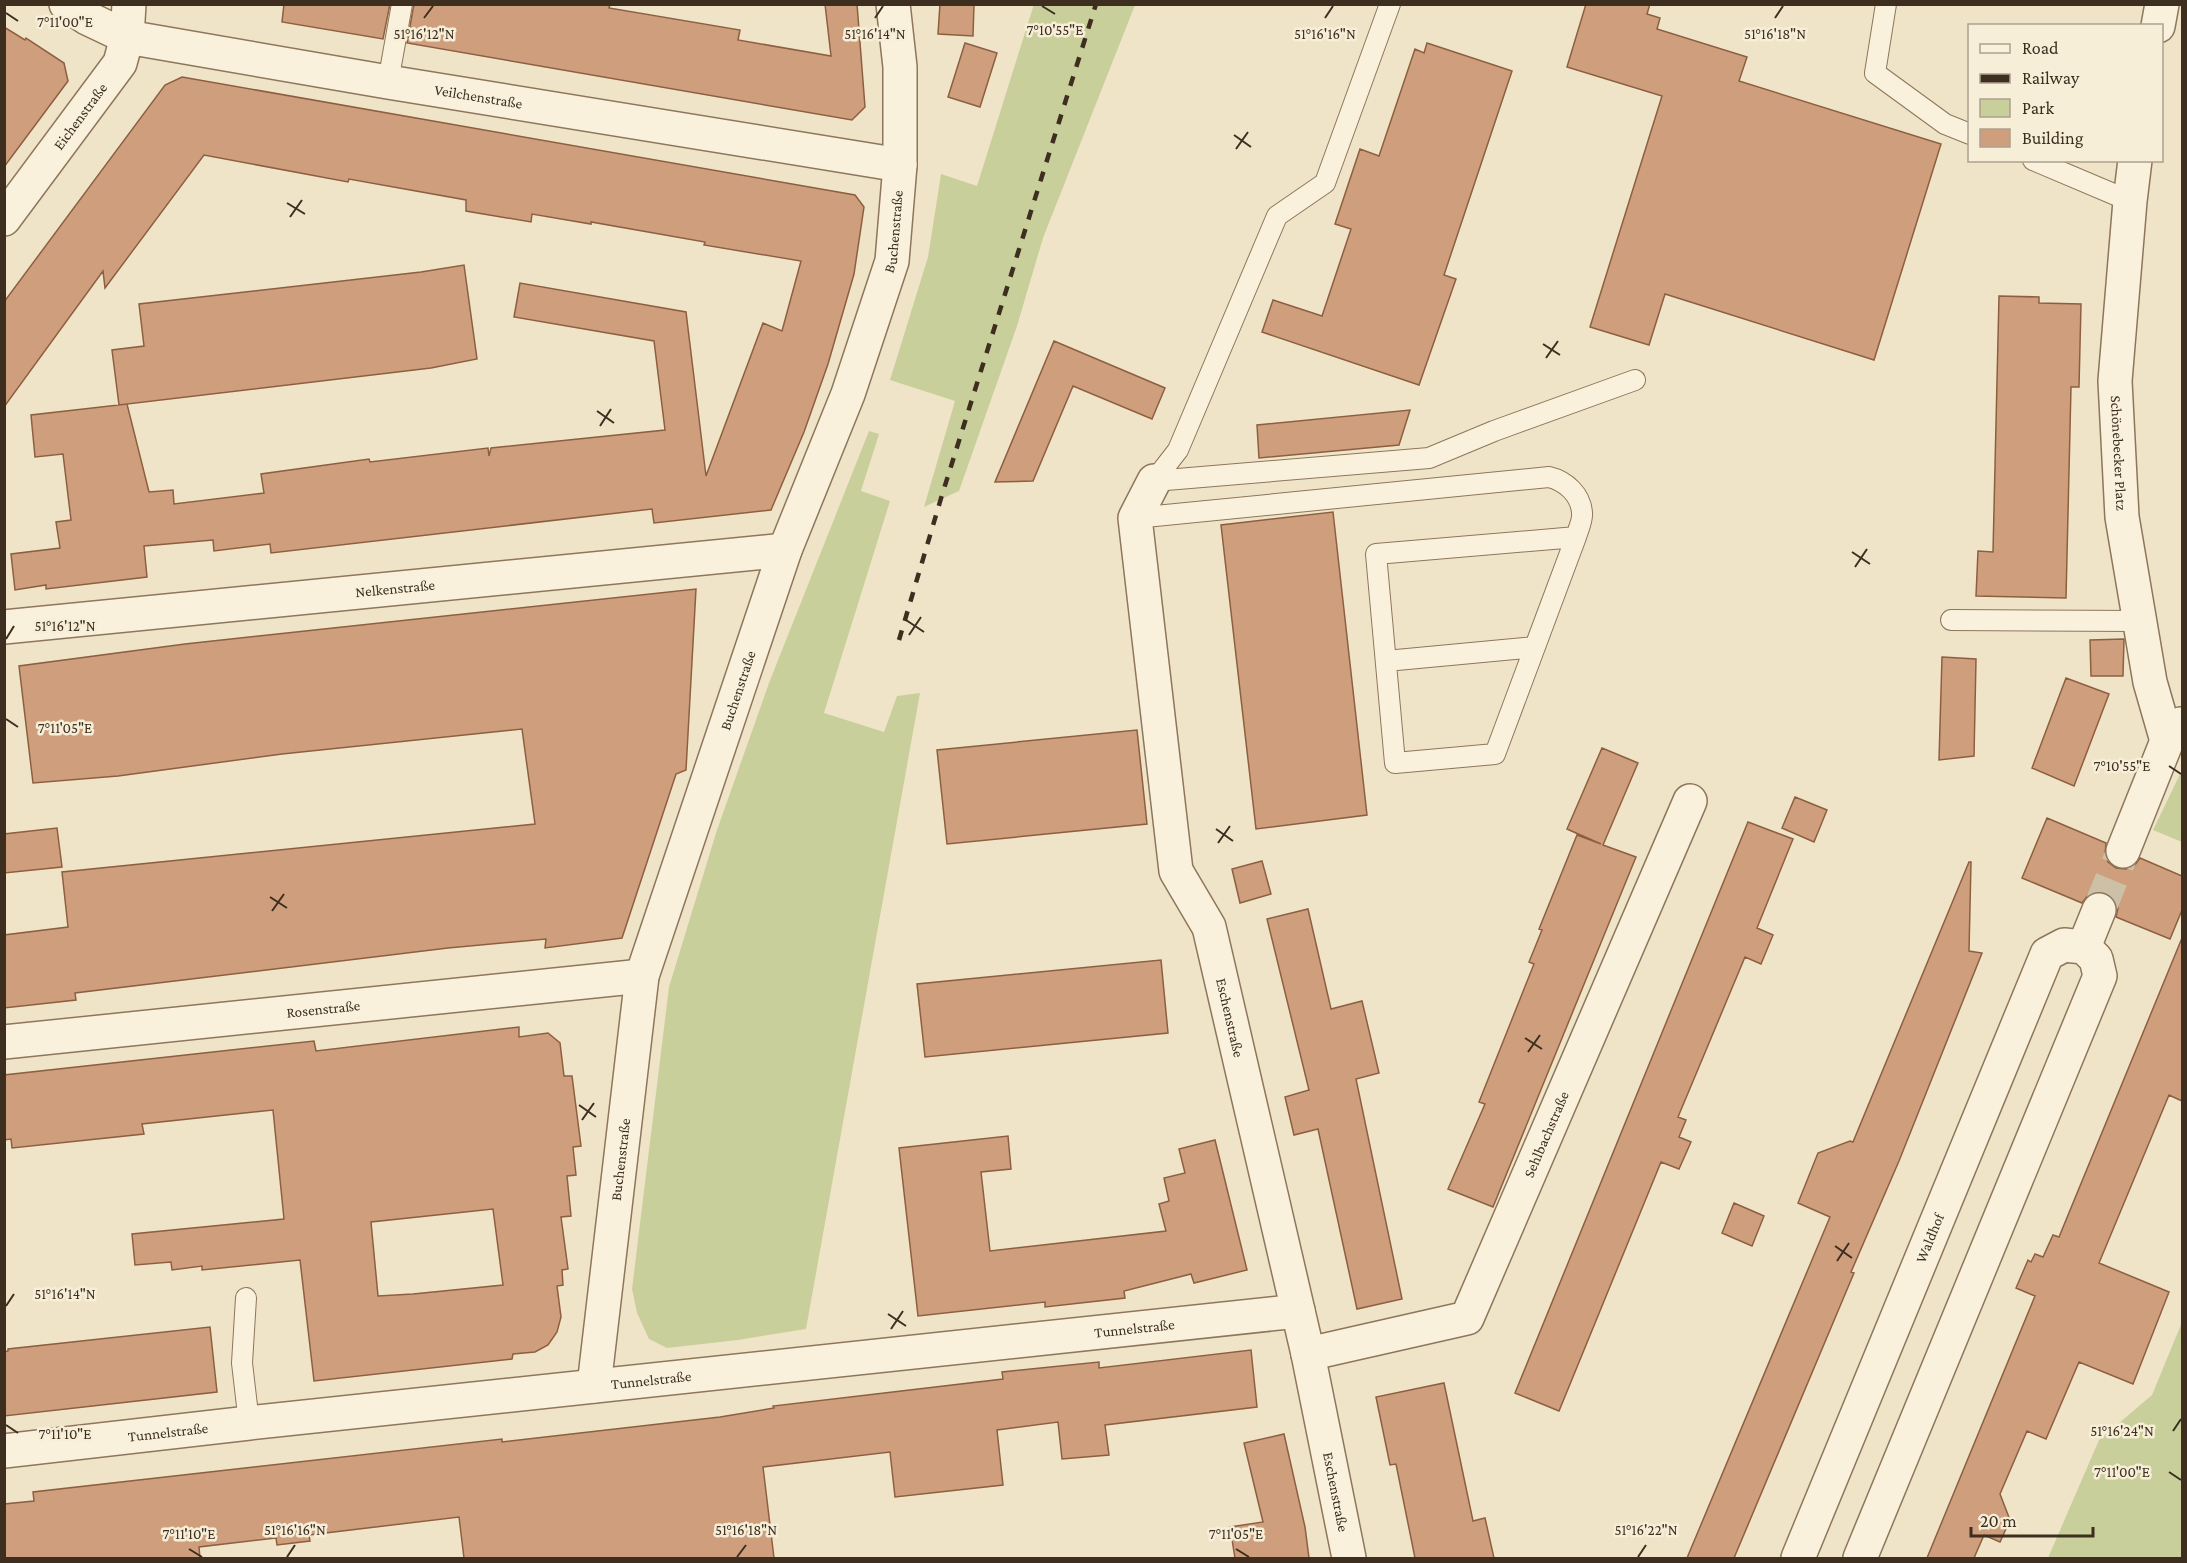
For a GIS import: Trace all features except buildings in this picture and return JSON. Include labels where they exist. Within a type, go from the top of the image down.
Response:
[{"type":"street","name":"Veilchenstraße","points":[[66,4],[87,18],[127,37],[900,165]]},
{"type":"street","name":"Eichenstraße","points":[[4,219],[120,63],[127,37],[129,4]]},
{"type":"street","name":"Buchenstraße","points":[[594,1386],[642,976],[785,550],[848,394],[892,261],[900,165],[900,67],[893,4]]},
{"type":"street","points":[[2158,24],[2162,4]]},
{"type":"street","name":"Schönebecker Platz","points":[[2135,162],[2115,381],[2122,517],[2150,682],[2175,731]]},
{"type":"street","points":[[1135,518],[1154,481]]},
{"type":"street","name":"Eschenstraße","points":[[1135,518],[1176,871],[1209,927],[1308,1354],[1349,1558]]},
{"type":"street","name":"Nelkenstraße","points":[[4,627],[785,550]]},
{"type":"street","points":[[2123,850],[2175,731]]},
{"type":"street","name":"Sehlbachstraße","points":[[1308,1354],[1467,1318],[1690,801]]},
{"type":"street","points":[[1860,1558],[2100,976],[2096,959],[2084,948],[2099,910]]},
{"type":"street","name":"Waldhof","points":[[1798,1558],[2047,954],[2064,945],[2084,948]]},
{"type":"street","name":"Rosenstraße","points":[[4,1042],[642,976]]},
{"type":"street","name":"Tunnelstraße","points":[[4,1451],[1298,1311]]},
{"type":"lane","points":[[388,82],[402,4]]},
{"type":"lane","points":[[1154,481],[1178,450],[1277,216],[1325,183],[1390,4]]},
{"type":"lane","points":[[1886,4],[1875,73],[1945,124],[1968,133]]},
{"type":"lane","points":[[2038,162],[2130,201]]},
{"type":"lane","points":[[1154,481],[1429,458],[1494,431],[1635,380]]},
{"type":"lane","points":[[1135,518],[1550,477],[1562,480],[1577,496],[1582,514],[1576,537],[1495,754],[1395,763],[1376,554],[1576,537]]},
{"type":"lane","points":[[1951,620],[2140,621]]},
{"type":"lane","points":[[1386,662],[1535,647]]},
{"type":"lane","points":[[246,1298],[242,1363],[249,1423]]},
{"type":"green space","points":[[1034,4],[1135,5],[1043,238],[1017,326],[959,491],[924,507],[955,401],[890,380],[928,257],[941,174],[977,186]]},
{"type":"green space","points":[[869,431],[879,434],[861,491],[890,501],[824,713],[884,732],[897,696],[920,693],[806,1329],[667,1348],[649,1339],[637,1313],[632,1289],[669,987],[716,833],[769,683]]},
{"type":"green space","points":[[2182,770],[2182,842],[2153,830]]},
{"type":"green space","points":[[2182,1322],[2182,1558],[2048,1558],[2099,1440],[2152,1395]]},
{"type":"tunnel","points":[[2099,910],[2123,851]]},
{"type":"railway","points":[[899,640],[942,495],[1096,4]]}]
